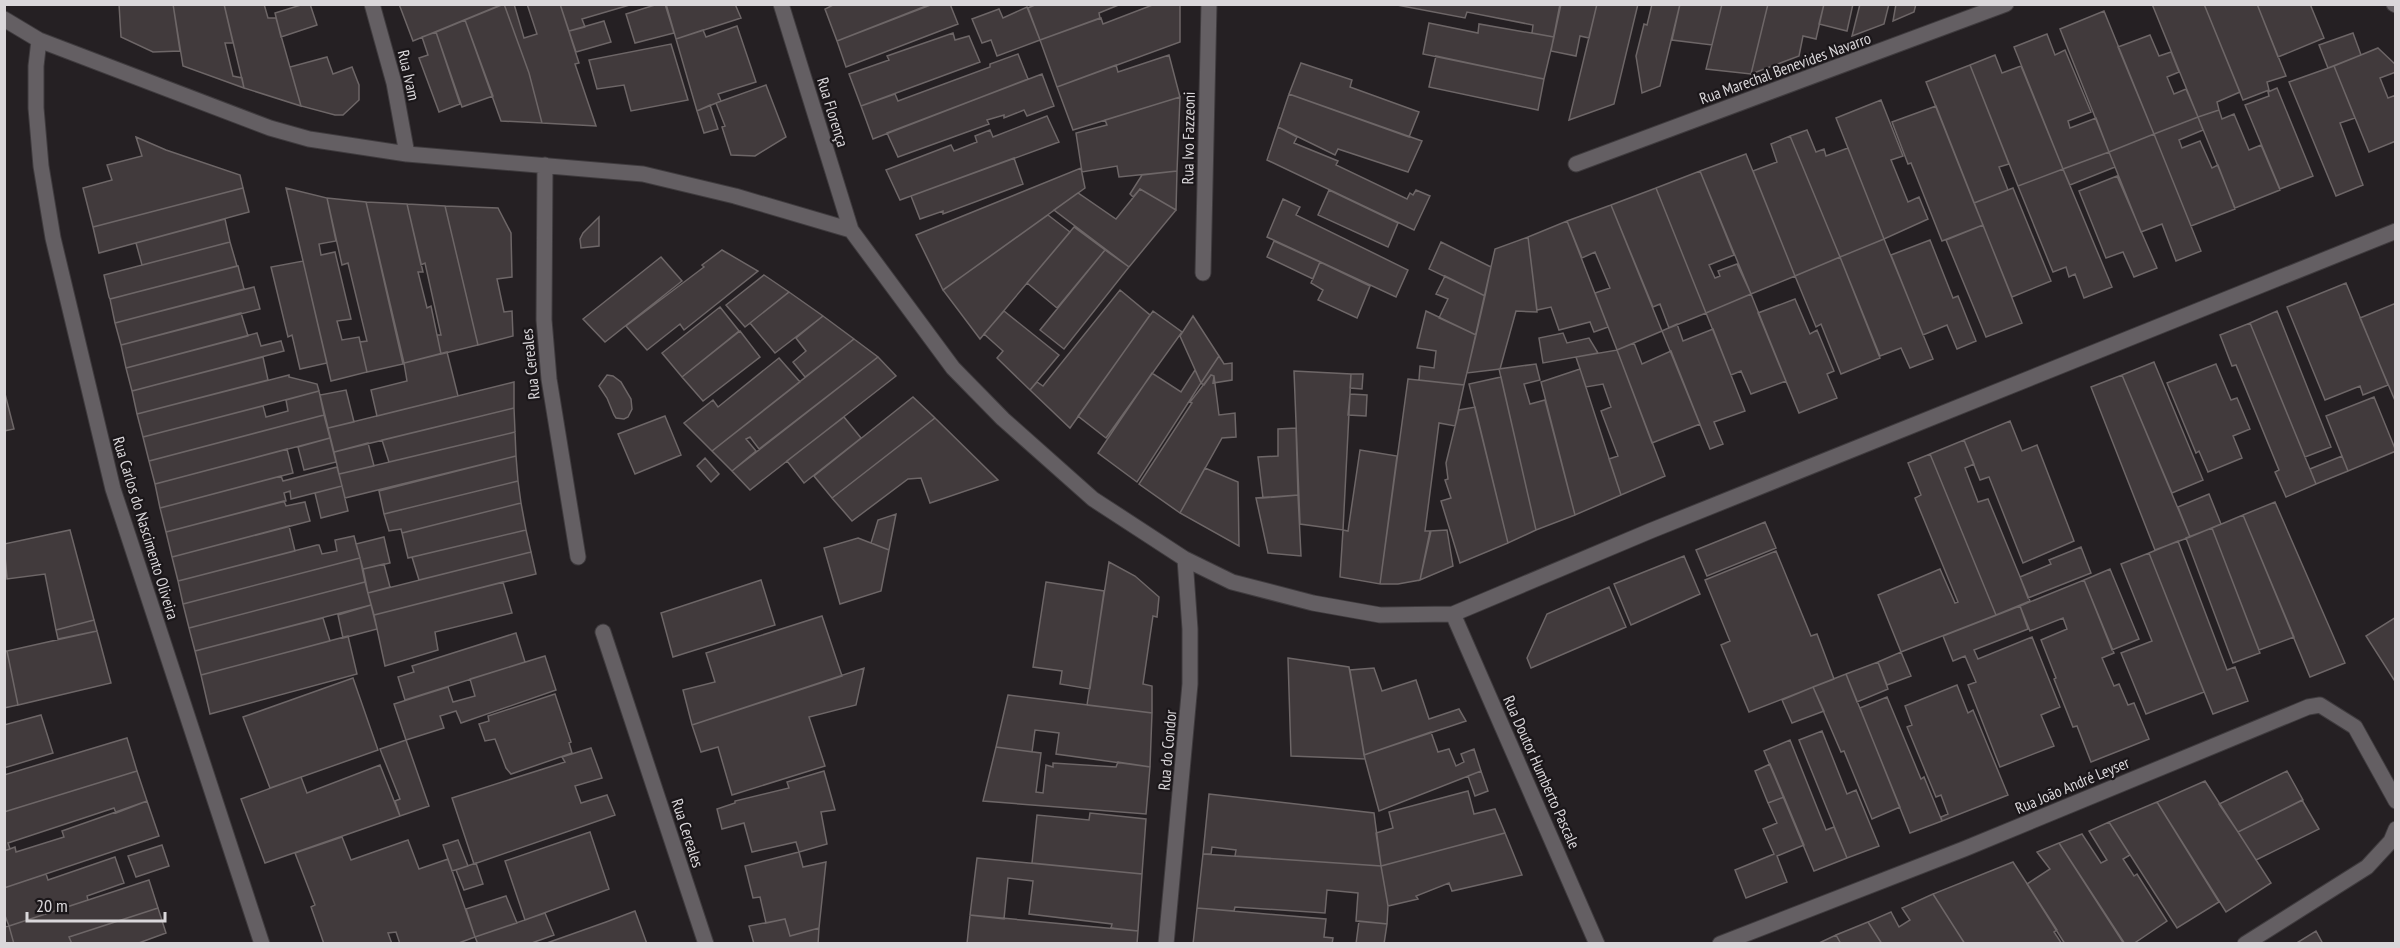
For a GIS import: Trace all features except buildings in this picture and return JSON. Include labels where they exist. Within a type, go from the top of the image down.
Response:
[{"type":"street","name":"Rua Ivam","points":[[372,4],[394,83],[407,154]]},
{"type":"street","name":"Rua Florença","points":[[781,4],[850,230],[953,368],[1003,419],[1093,499],[1185,559],[1232,582],[1313,603],[1380,615],[1453,615]]},
{"type":"street","name":"Rua Ivo Fazzeoni","points":[[1203,273],[1209,4]]},
{"type":"street","name":"Rua Marechal Benevides Navarro","points":[[1576,164],[2006,4]]},
{"type":"street","points":[[4,19],[39,40],[270,128],[309,139],[407,154],[643,174],[735,196],[850,230]]},
{"type":"street","name":"Rua Carlos do Nascimento Oliveira","points":[[39,40],[36,98],[41,166],[58,262],[107,467],[262,944]]},
{"type":"street","name":"Rua Cereales","points":[[545,165],[544,320],[548,367],[578,557]]},
{"type":"street","points":[[1453,615],[1640,535],[2396,231]]},
{"type":"street","name":"Rua do Condor","points":[[1166,944],[1190,684],[1190,629],[1185,559]]},
{"type":"street","name":"Rua Doutor Humberto Pascale","points":[[1453,615],[1597,944]]},
{"type":"street","name":"Rua Cereales","points":[[603,632],[706,944]]},
{"type":"street","name":"Rua João André Leyser","points":[[1720,944],[1964,849],[2308,706],[2320,705],[2333,711],[2355,727],[2396,801]]},
{"type":"street","points":[[2245,944],[2367,867],[2391,841],[2396,829]]}]
